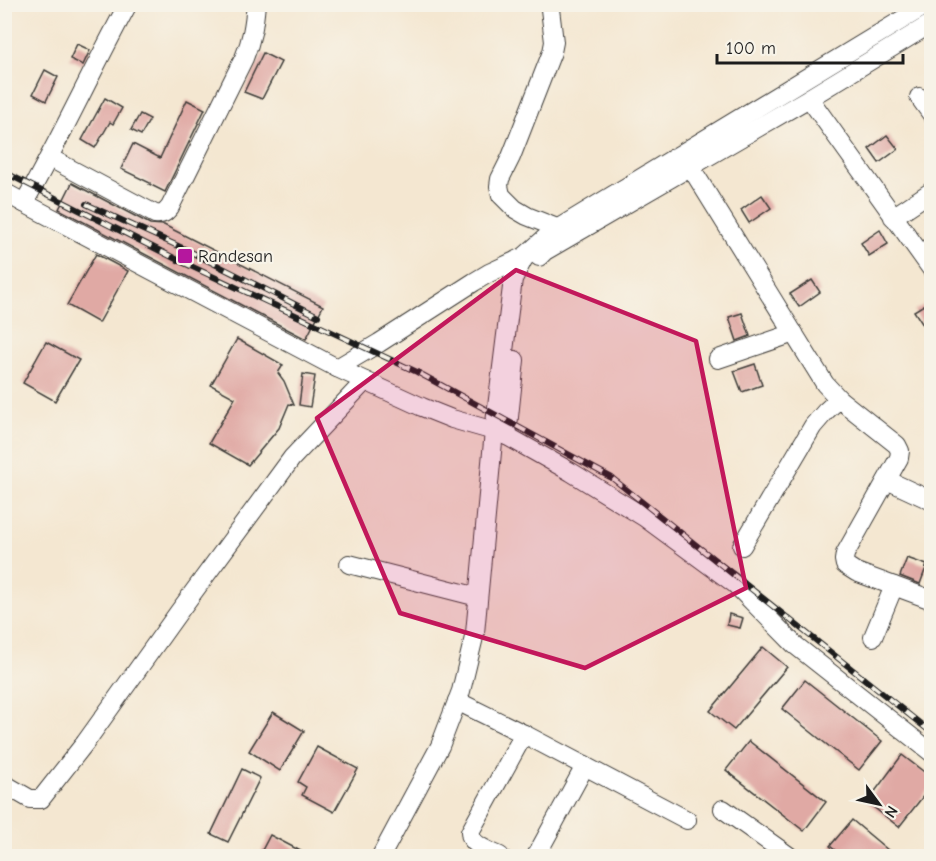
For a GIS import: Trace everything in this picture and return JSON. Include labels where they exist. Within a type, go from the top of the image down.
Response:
[{"type":"street","points":[[24,203],[50,158],[128,4]]},
{"type":"street","points":[[50,158],[155,214],[165,212],[170,207],[244,58],[254,28],[256,4]]},
{"type":"street","points":[[500,433],[513,279],[525,256],[552,231],[928,4]]},
{"type":"street","points":[[550,9],[554,32],[552,52],[514,150],[500,178],[499,186],[501,195],[515,209],[557,228]]},
{"type":"street","points":[[381,856],[440,746],[461,691],[476,633],[478,597],[500,433],[523,283],[536,260],[545,251],[810,98],[932,24]]},
{"type":"street","points":[[919,97],[932,115]]},
{"type":"street","points":[[810,98],[932,270]]},
{"type":"street","points":[[690,166],[825,384],[839,399],[897,445],[900,451],[899,458],[846,554],[845,565],[849,569],[932,600]]},
{"type":"street","points":[[893,217],[932,191]]},
{"type":"street","points":[[4,192],[337,368],[452,419],[500,433],[571,472],[644,517],[735,585],[795,645],[932,753]]},
{"type":"street","points":[[337,368],[474,282],[525,256],[545,251]]},
{"type":"street","points":[[718,359],[794,333]]},
{"type":"street","points":[[4,784],[30,799],[41,799],[85,743],[292,458],[365,381]]},
{"type":"street","points":[[742,546],[813,426],[839,399]]},
{"type":"street","points":[[887,480],[932,501]]},
{"type":"street","points":[[349,564],[478,597]]},
{"type":"street","points":[[873,637],[894,586]]},
{"type":"street","points":[[458,701],[687,820]]},
{"type":"street","points":[[500,856],[472,841],[470,832],[524,734]]},
{"type":"street","points":[[536,856],[585,766]]},
{"type":"street","points":[[723,809],[789,856]]},
{"type":"highlighted area","points":[[516,270],[696,341],[746,588],[585,668],[400,613],[317,418]]},
{"type":"building","points":[[77,44],[90,50],[83,65],[70,59]]},
{"type":"building","points":[[263,53],[281,62],[262,99],[244,92]]},
{"type":"building","points":[[45,70],[58,77],[46,101],[33,94]]},
{"type":"building","points":[[105,98],[122,108],[113,124],[110,122],[95,148],[82,140]]},
{"type":"building","points":[[187,100],[205,109],[165,192],[121,169],[133,144],[160,158]]},
{"type":"building","points":[[140,114],[150,119],[141,135],[131,130]]},
{"type":"building","points":[[887,135],[898,149],[879,163],[869,149]]},
{"type":"building","name":"Randesan","points":[[72,183],[150,224],[164,225],[323,306],[306,339],[59,209]]},
{"type":"building","points":[[762,195],[771,208],[749,223],[741,210]]},
{"type":"building","points":[[880,230],[888,244],[869,256],[861,243]]},
{"type":"building","points":[[96,254],[128,271],[99,323],[67,305]]},
{"type":"building","points":[[812,280],[820,292],[799,307],[790,294]]},
{"type":"building","points":[[932,300],[932,319],[923,325],[914,311]]},
{"type":"building","points":[[742,313],[750,336],[737,341],[729,317]]},
{"type":"building","points":[[237,339],[283,365],[278,373],[294,405],[289,404],[279,428],[248,465],[209,443],[235,398],[211,385]]},
{"type":"building","points":[[46,342],[79,360],[55,401],[23,383]]},
{"type":"building","points":[[755,364],[762,385],[742,392],[734,371]]},
{"type":"building","points":[[303,374],[315,376],[310,407],[299,405]]},
{"type":"building","points":[[907,558],[927,565],[920,584],[900,576]]},
{"type":"building","points":[[729,614],[743,618],[740,628],[727,625]]},
{"type":"building","points":[[763,647],[787,667],[734,730],[710,711]]},
{"type":"building","points":[[805,680],[882,741],[859,770],[782,709]]},
{"type":"building","points":[[273,712],[304,731],[280,771],[249,751]]},
{"type":"building","points":[[749,741],[826,802],[804,831],[726,770]]},
{"type":"building","points":[[317,747],[358,769],[334,812],[302,795],[306,787],[298,782]]},
{"type":"building","points":[[902,755],[932,778],[932,785],[899,827],[867,802]]},
{"type":"building","points":[[242,769],[260,778],[228,842],[211,834]]},
{"type":"building","points":[[852,820],[895,856],[842,856],[830,846]]},
{"type":"building","points":[[270,835],[310,856],[259,856]]},
{"type":"railway","points":[[4,172],[182,262],[417,372],[612,478],[932,733]]},
{"type":"railway","points":[[86,204],[189,251],[318,316]]},
{"type":"place","name":"Randesan","points":[[185,256]]}]
